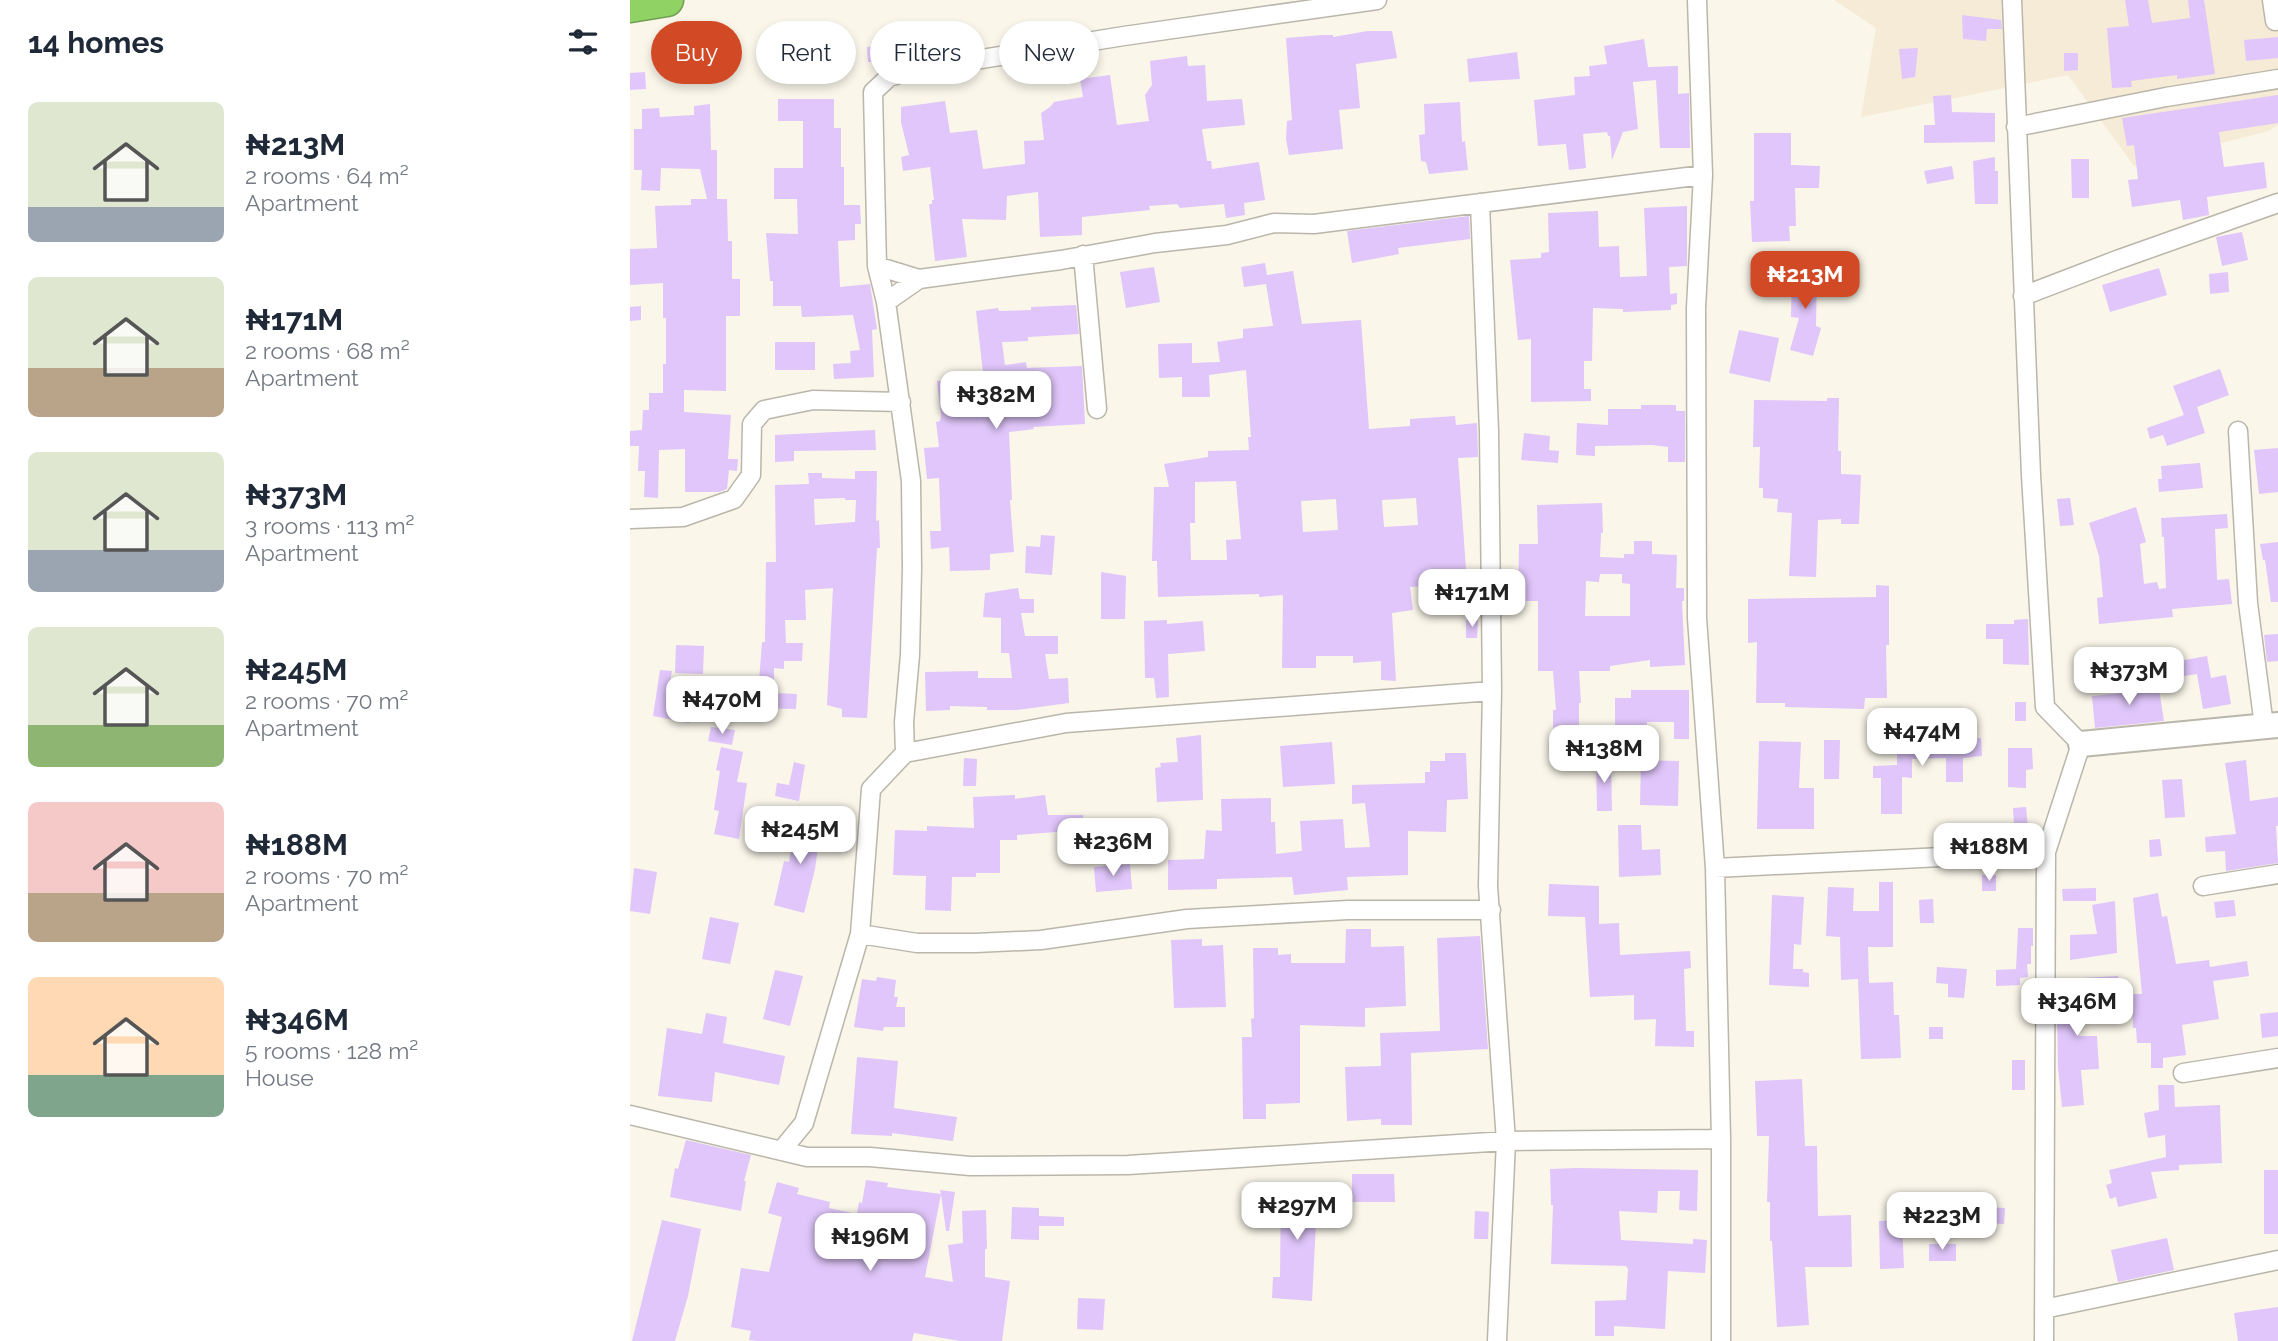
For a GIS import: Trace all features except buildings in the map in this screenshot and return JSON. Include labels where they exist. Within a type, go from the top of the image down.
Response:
[{"type":"highway","points":[[630,6],[667,0]]},
{"type":"street","points":[[905,752],[904,722],[910,655],[911,481],[886,302],[877,266],[873,92],[889,77],[913,70],[1124,36],[1377,0]]},
{"type":"street","points":[[1697,0],[1703,175],[1696,309],[1698,618],[1715,868],[1721,1139],[1721,1341]]},
{"type":"street","points":[[2012,0],[2031,475],[2045,707],[2081,744]]},
{"type":"street","points":[[2272,0],[2275,20]]},
{"type":"street","points":[[2016,127],[2166,97],[2278,79]]},
{"type":"street","points":[[877,266],[919,279],[1061,260],[1181,239],[1227,235],[1274,223],[1314,224],[1703,175]]},
{"type":"street","points":[[1480,203],[1489,431],[1492,691],[1488,886],[1506,1141],[1497,1341]]},
{"type":"street","points":[[2023,296],[2278,203]]},
{"type":"street","points":[[1083,255],[1097,409]]},
{"type":"street","points":[[886,302],[919,279]]},
{"type":"street","points":[[630,519],[683,517],[734,499],[751,475],[752,424],[764,410],[813,400],[901,402]]},
{"type":"street","points":[[2081,744],[2271,725],[2248,603],[2238,431]]},
{"type":"street","points":[[781,1151],[804,1123],[860,934],[871,789],[905,752],[1066,723],[1492,691]]},
{"type":"street","points":[[2044,1341],[2046,852],[2081,744]]},
{"type":"street","points":[[1715,868],[2046,852]]},
{"type":"street","points":[[2203,886],[2278,874]]},
{"type":"street","points":[[860,934],[918,943],[975,943],[1041,940],[1187,919],[1348,910],[1491,910]]},
{"type":"street","points":[[2183,1073],[2278,1058]]},
{"type":"street","points":[[630,1115],[807,1157],[870,1157],[970,1166],[1128,1165],[1506,1141],[1721,1139]]},
{"type":"street","points":[[2044,1309],[2278,1261]]},
{"type":"shaded area","points":[[1834,0],[2278,0],[2278,125],[2268,131],[2134,166],[2068,75],[1861,117],[1876,28]]}]
